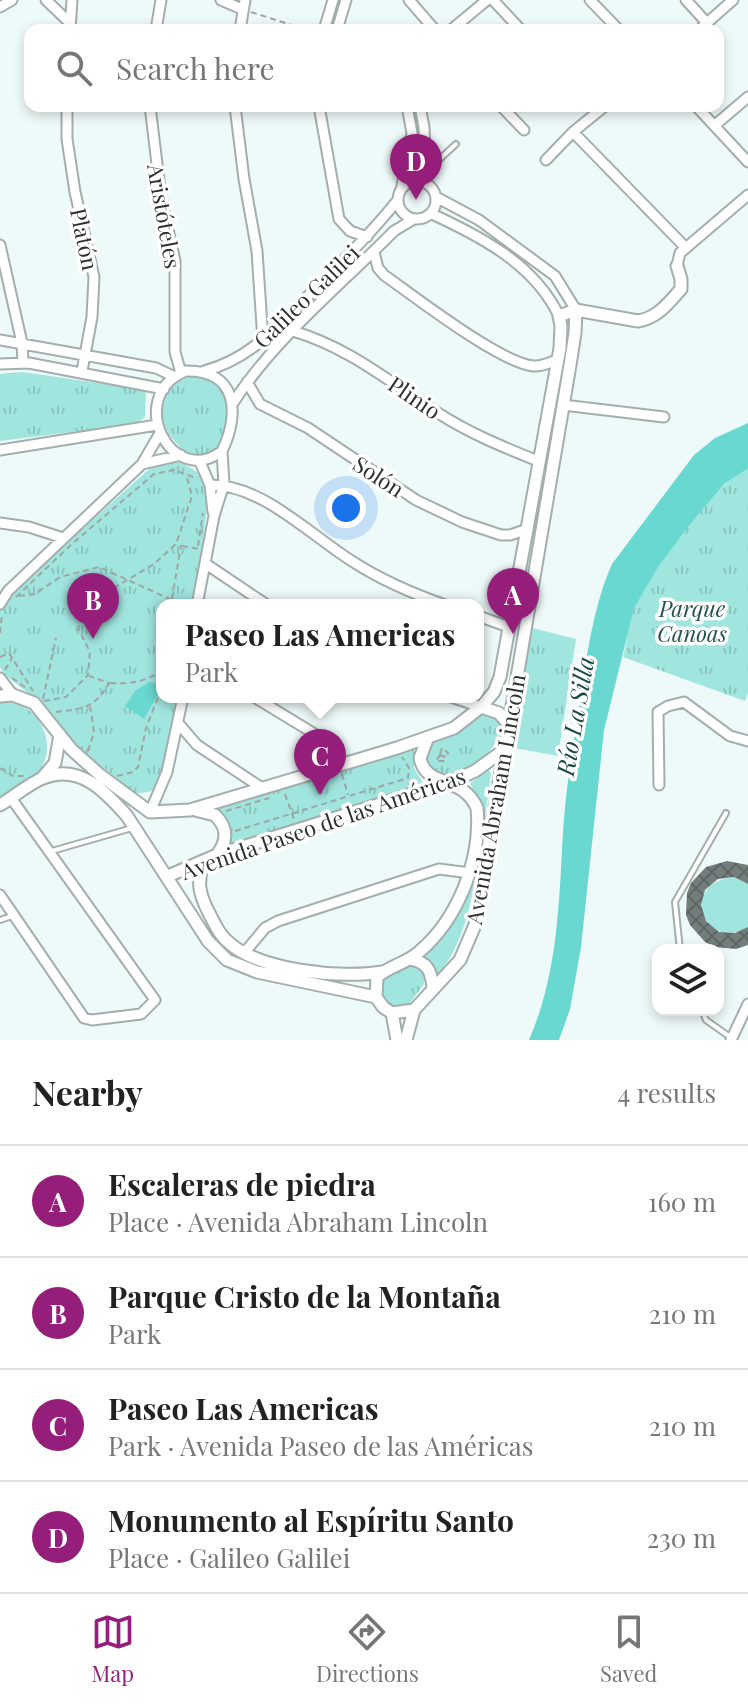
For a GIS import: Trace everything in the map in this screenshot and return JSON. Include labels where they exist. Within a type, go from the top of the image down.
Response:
[{"type":"street","points":[[46,0],[67,24]]},
{"type":"street","points":[[70,24],[72,0]]},
{"type":"street","points":[[157,24],[161,0]]},
{"type":"street","points":[[222,0],[243,5]]},
{"type":"street","points":[[326,24],[333,0]]},
{"type":"street","points":[[339,24],[346,0]]},
{"type":"street","points":[[409,0],[430,24]]},
{"type":"street","points":[[459,24],[490,0],[515,24]]},
{"type":"street","points":[[590,0],[613,24]]},
{"type":"street","points":[[686,0],[702,24]]},
{"type":"street","points":[[705,24],[733,0]]},
{"type":"street","points":[[715,125],[748,97]]},
{"type":"street","name":"Platón","points":[[67,112],[67,139],[75,192],[94,277],[92,317],[82,371]]},
{"type":"street","name":"Aristóteles","points":[[151,112],[161,197],[175,261],[178,375]]},
{"type":"street","points":[[236,112],[257,251],[263,341]]},
{"type":"street","points":[[320,112],[339,219],[350,231],[367,237]]},
{"type":"street","points":[[408,112],[412,133],[397,201],[404,212],[414,219],[432,214],[468,230],[536,280],[549,295],[559,316],[576,310],[638,321],[656,315],[681,289],[677,266],[680,253],[748,195]]},
{"type":"street","points":[[422,112],[426,183],[436,197],[479,220],[555,276],[576,310]]},
{"type":"street","points":[[507,112],[524,130]]},
{"type":"street","points":[[546,160],[595,112]]},
{"type":"street","points":[[702,112],[748,162]]},
{"type":"street","points":[[573,132],[686,248]]},
{"type":"street","points":[[402,186],[414,182],[426,183]]},
{"type":"street","points":[[432,214],[436,197]]},
{"type":"street","name":"Galileo Galilei","points":[[202,372],[239,358],[263,341],[367,237],[397,201]]},
{"type":"street","name":"Galileo Galilei","points":[[233,403],[247,382],[293,331],[394,231],[414,219]]},
{"type":"street","points":[[0,245],[22,343],[23,363]]},
{"type":"street","points":[[374,252],[378,268],[384,275],[488,346],[530,366],[542,366],[557,360]]},
{"type":"street","name":"Avenida Abraham Lincoln","points":[[414,1010],[460,960],[475,925],[575,333],[576,310]]},
{"type":"street","name":"Avenida Abraham Lincoln","points":[[383,972],[410,959],[441,929],[457,905],[470,873],[477,808],[465,789],[436,779],[422,767],[421,753],[428,737],[464,722],[481,707],[494,692],[500,677],[557,360],[561,326],[559,316]]},
{"type":"street","name":"Plinio","points":[[293,331],[324,340],[374,368],[470,432],[538,461]]},
{"type":"street","points":[[0,340],[156,368],[178,375],[202,372],[219,381],[233,403],[233,415],[222,451],[224,484],[208,515]]},
{"type":"street","points":[[0,364],[23,363],[82,371],[164,389]]},
{"type":"street","points":[[178,375],[164,389],[157,403],[158,429],[166,444],[181,455],[200,462],[222,451]]},
{"type":"street","name":"Solón","points":[[247,382],[260,404],[308,428],[416,500],[462,522],[501,535],[528,529]]},
{"type":"street","points":[[563,405],[664,417]]},
{"type":"street","points":[[0,450],[158,429]]},
{"type":"street","points":[[4,605],[63,538],[142,464],[158,429]]},
{"type":"street","points":[[142,464],[181,455]]},
{"type":"street","points":[[198,599],[206,564],[203,549],[208,515],[200,462]]},
{"type":"street","points":[[206,486],[224,484],[250,494],[283,512],[355,563],[428,599]]},
{"type":"street","points":[[0,523],[29,527],[63,538]]},
{"type":"street","points":[[206,564],[258,599]]},
{"type":"street","points":[[484,618],[509,627]]},
{"type":"street","points":[[1,676],[13,695]]},
{"type":"street","points":[[0,696],[13,695],[34,703],[60,735],[100,775],[150,812],[190,810],[428,737]]},
{"type":"street","points":[[659,785],[658,712],[668,706],[684,702],[730,736],[748,741]]},
{"type":"street","points":[[135,828],[150,812],[167,772],[182,703]]},
{"type":"street","points":[[264,703],[323,739],[336,765]]},
{"type":"street","points":[[469,703],[499,713],[509,725]]},
{"type":"street","points":[[178,723],[197,745],[262,788]]},
{"type":"street","points":[[0,805],[42,778],[55,763],[60,735]]},
{"type":"street","name":"Avenida Paseo de las Américas","points":[[42,778],[69,773],[87,779],[116,803],[168,876],[217,855],[451,782],[475,771],[504,750]]},
{"type":"street","points":[[0,895],[84,1018],[92,1020],[141,1014],[155,1000],[11,798]]},
{"type":"street","points":[[190,810],[215,815],[221,821],[226,840],[217,855]]},
{"type":"street","points":[[205,860],[198,883],[202,899],[226,941],[245,952],[299,970],[344,976],[383,972]]},
{"type":"street","points":[[245,952],[265,928],[278,921],[439,869],[470,873]]},
{"type":"street","points":[[168,876],[208,941],[239,967],[345,993],[376,997]]},
{"type":"street","points":[[410,959],[426,965],[433,987]]},
{"type":"street","points":[[383,972],[375,983],[376,997],[383,1007],[392,1013],[414,1010],[406,1040]]},
{"type":"street","points":[[731,1039],[748,1004]]},
{"type":"street","points":[[392,1013],[397,1040]]},
{"type":"lane","points":[[426,171],[456,144]]},
{"type":"lane","points":[[679,944],[675,902],[726,813]]},
{"type":"lane","points":[[50,852],[135,828]]},
{"type":"lane","points":[[0,920],[15,915]]},
{"type":"lane","points":[[704,1016],[731,1039]]},
{"type":"path","points":[[243,5],[292,24]]},
{"type":"path","points":[[0,633],[4,605],[12,594],[154,474],[174,470],[195,477],[206,486]]},
{"type":"path","points":[[42,701],[66,697],[88,675],[90,652],[78,628],[87,604],[154,564],[176,544],[192,496],[185,473]]},
{"type":"path","points":[[176,544],[203,549],[208,515]]},
{"type":"path","points":[[172,599],[181,545]]},
{"type":"path","points":[[12,594],[29,596],[60,577],[99,567],[170,599]]},
{"type":"path","points":[[42,701],[56,638]]},
{"type":"path","points":[[0,657],[9,653],[27,686],[42,701]]},
{"type":"path","points":[[1,676],[12,658]]},
{"type":"path","points":[[0,662],[1,676]]},
{"type":"path","points":[[88,675],[109,683],[134,684],[156,675]]},
{"type":"path","points":[[1,676],[33,694]]},
{"type":"path","points":[[51,713],[90,705],[99,700],[109,683]]},
{"type":"path","points":[[124,783],[114,776],[133,772],[138,767],[146,728],[156,702]]},
{"type":"path","points":[[87,753],[94,732],[90,705]]},
{"type":"path","points":[[440,760],[444,762],[442,754]]},
{"type":"path","points":[[226,834],[408,778],[409,768],[400,756]]},
{"type":"path","points":[[336,765],[348,796]]},
{"type":"path","points":[[0,768],[13,776],[26,776]]},
{"type":"path","points":[[285,793],[297,830]]},
{"type":"green space","points":[[23,372],[146,390],[145,417],[136,424],[0,441],[0,374]]},
{"type":"green space","points":[[192,376],[218,385],[228,410],[220,444],[210,452],[191,457],[172,438],[161,409],[167,392],[181,380]]},
{"type":"green space","points":[[173,461],[184,464],[204,481],[207,495],[193,599],[156,599],[156,703],[177,703],[173,743],[164,777],[158,787],[149,792],[136,793],[78,748],[44,706],[3,673],[0,667],[0,610],[11,593],[156,465]]},
{"type":"green space","name":"Parque Canoas","points":[[748,468],[748,693],[745,701],[623,657],[634,608],[652,574],[701,509],[734,476]]},
{"type":"green space","points":[[529,627],[576,639],[558,756],[510,747]]},
{"type":"green space","points":[[0,703],[16,703],[36,717],[43,727],[47,751],[37,774],[0,798]]},
{"type":"green space","points":[[489,712],[499,718],[500,730],[491,750],[483,758],[462,771],[441,777],[425,765],[425,749],[430,742],[465,727],[481,713]]},
{"type":"green space","points":[[414,748],[414,768],[423,783],[229,847],[226,826],[213,807]]},
{"type":"green space","points":[[489,770],[481,851],[470,907],[451,956],[438,974],[425,957],[445,935],[471,885],[480,804],[470,783]]},
{"type":"green space","points":[[734,877],[748,884],[748,927],[733,933],[720,932],[710,925],[702,903],[706,892],[716,882]]},
{"type":"green space","points":[[406,966],[416,966],[425,972],[424,984],[404,1011],[383,1001],[377,979]]},
{"type":"shaded area","points":[[748,423],[748,468],[724,484],[690,524],[658,567],[634,608],[604,730],[581,947],[570,1009],[559,1040],[529,1040],[539,1015],[551,963],[570,762],[589,644],[606,580],[612,564],[694,455],[715,438]]},
{"type":"shaded area","points":[[149,682],[156,683],[156,698],[144,719],[125,706],[135,691]]},
{"type":"building","points":[[727,861],[748,865],[748,884],[734,877],[718,879],[705,890],[701,905],[706,921],[719,932],[735,933],[748,927],[748,945],[736,949],[724,948],[724,944],[709,944],[690,925],[686,915],[687,893],[691,883],[706,867]]},
{"type":"place","name":"Monumento al Espíritu Santo","points":[[416,200]]},
{"type":"place","name":"Escaleras de piedra","points":[[513,634]]},
{"type":"place","name":"Parque Cristo de la Montaña","points":[[93,639]]},
{"type":"place","name":"Paseo Las Americas","points":[[320,795]]},
{"type":"water label","name":"Río La Silla","points":[[574,716]]}]
